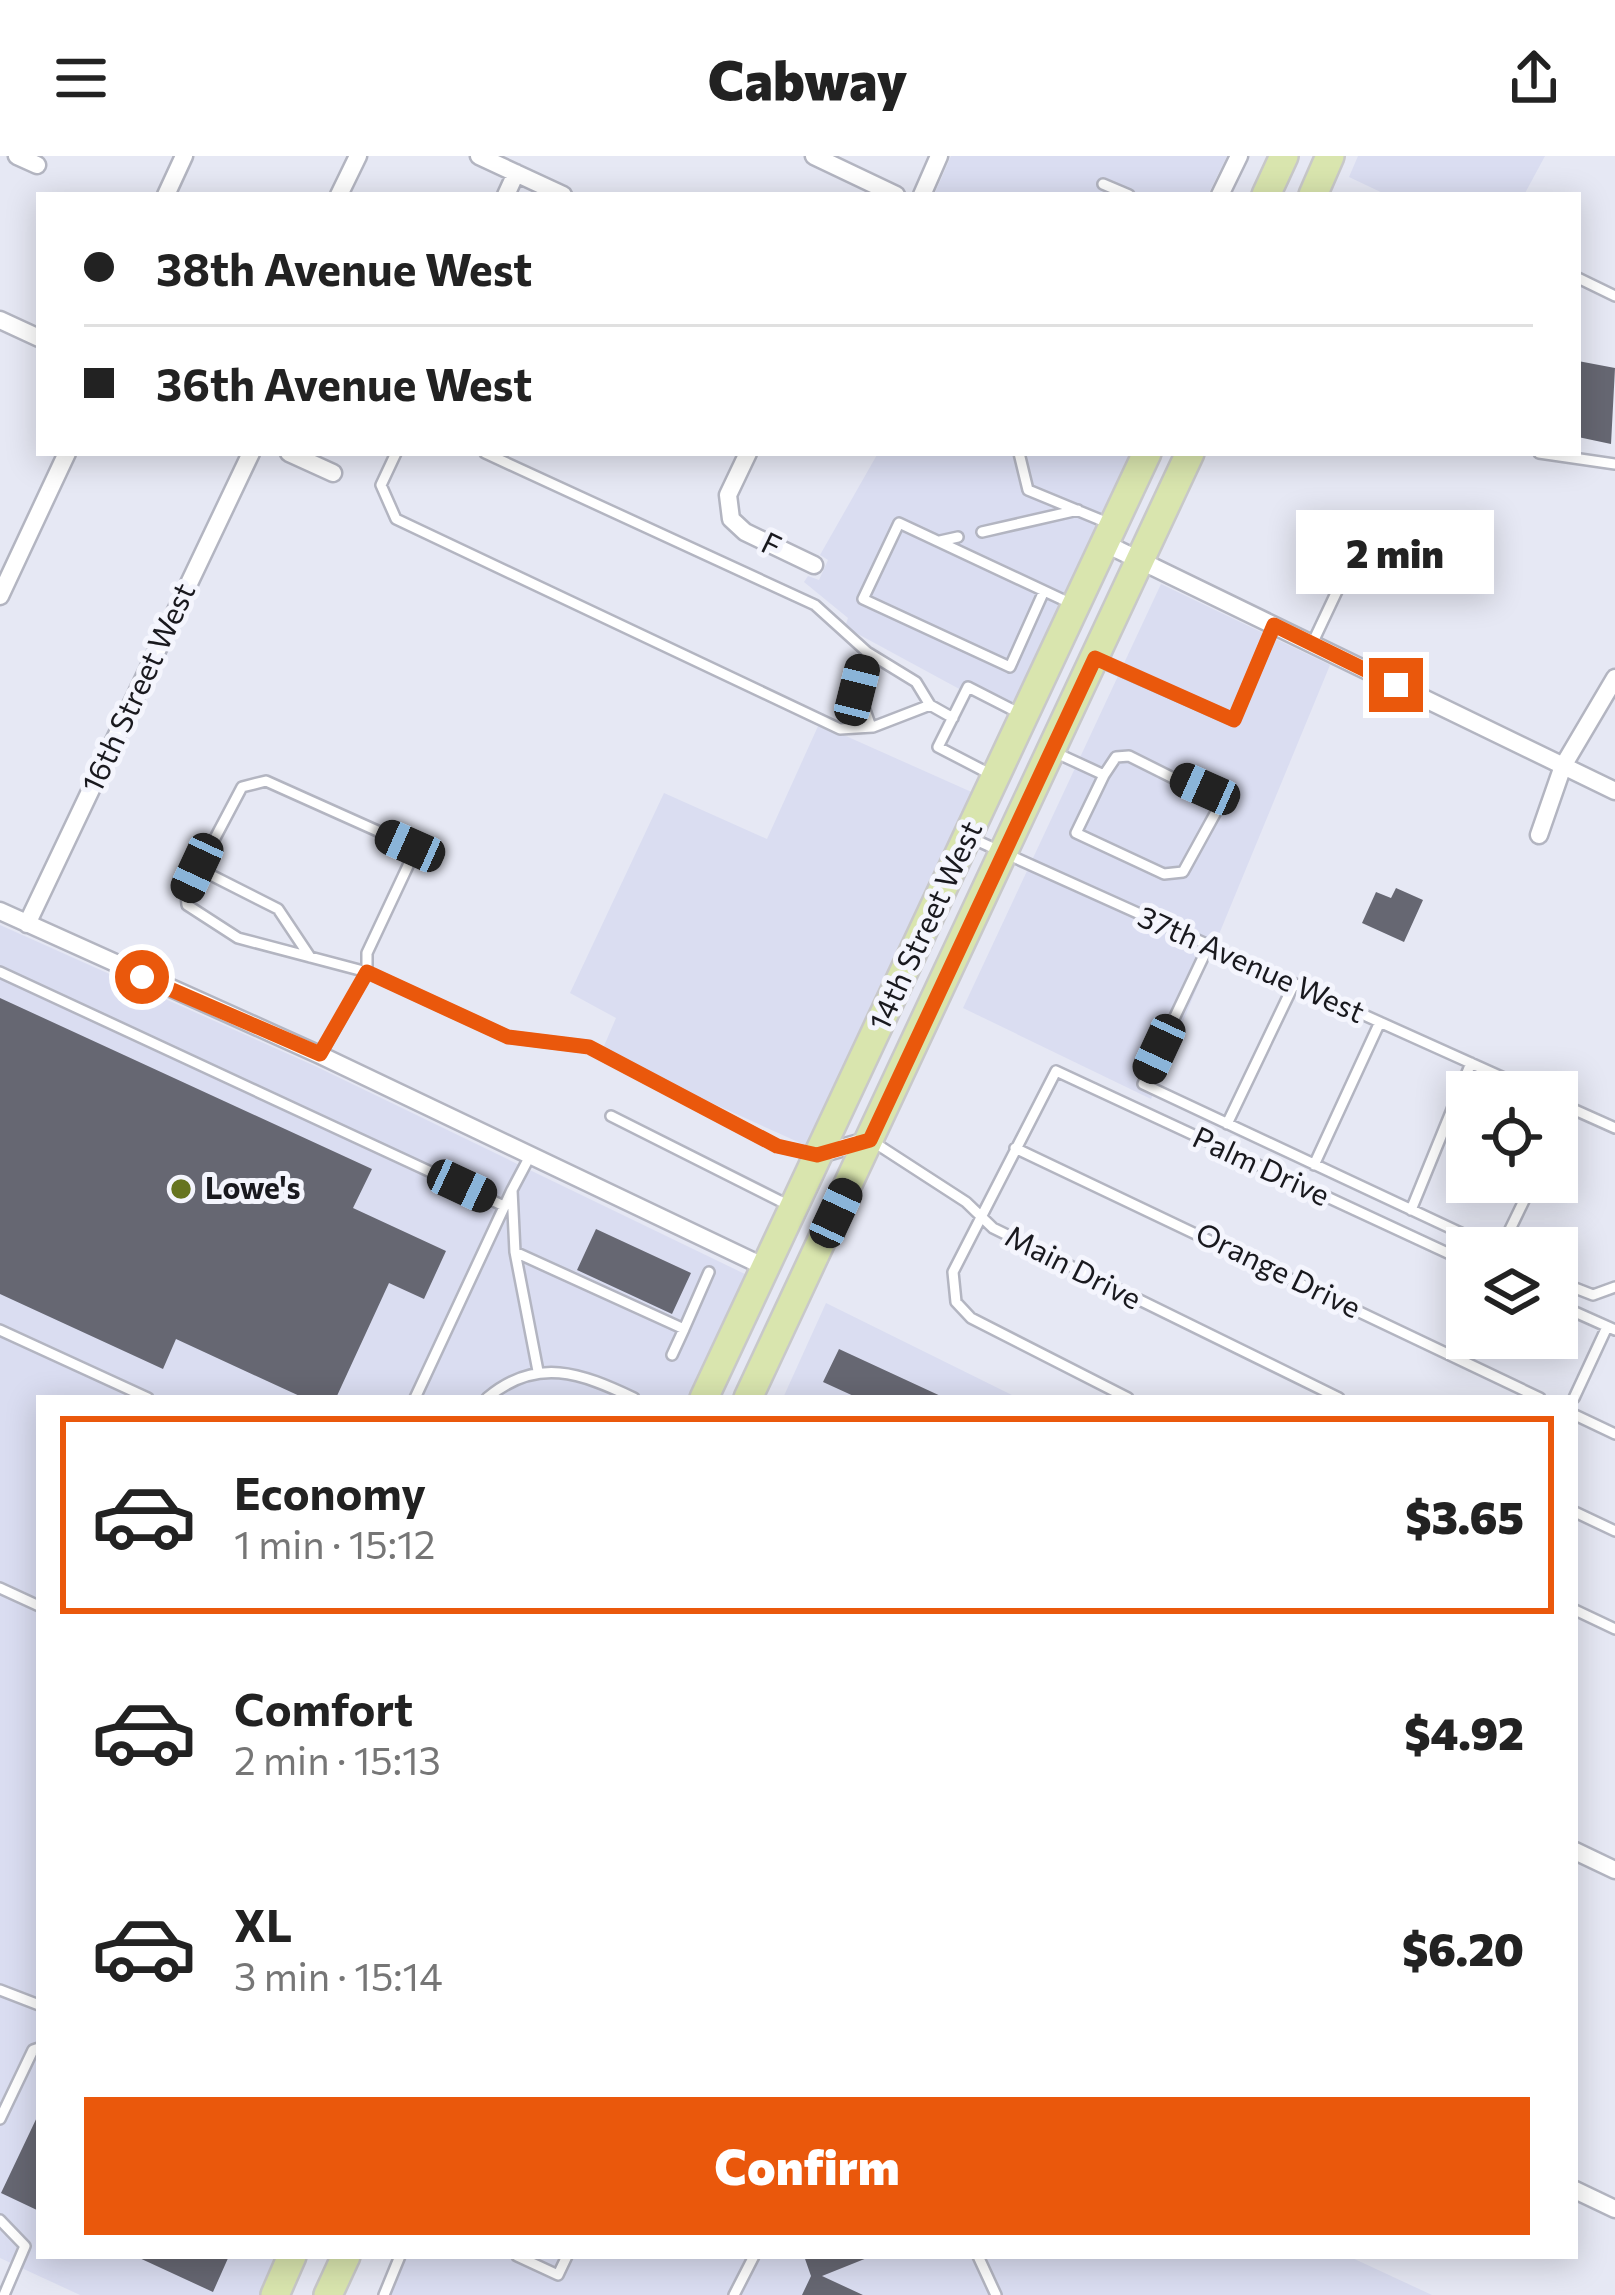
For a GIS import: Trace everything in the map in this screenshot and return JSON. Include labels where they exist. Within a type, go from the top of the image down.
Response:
[{"type":"main road","points":[[1314,192],[1330,156]]},
{"type":"main road","points":[[1267,192],[1275,160]]},
{"type":"main road","name":"14th Street West","points":[[705,1395],[1146,456]]},
{"type":"main road","name":"14th Street West","points":[[749,1395],[1189,456]]},
{"type":"main road","points":[[274,2295],[291,2259]]},
{"type":"main road","points":[[328,2295],[345,2259]]},
{"type":"street","points":[[16,156],[38,165]]},
{"type":"street","points":[[167,192],[184,156]]},
{"type":"street","points":[[340,192],[358,156]]},
{"type":"street","points":[[479,156],[557,192]]},
{"type":"street","points":[[814,156],[871,190]]},
{"type":"street","points":[[923,192],[939,156]]},
{"type":"street","points":[[1221,192],[1239,156]]},
{"type":"street","points":[[507,192],[516,173]]},
{"type":"street","points":[[0,320],[36,337]]},
{"type":"street","points":[[0,596],[66,456]]},
{"type":"street","name":"16th Street West","points":[[27,923],[250,456]]},
{"type":"street","points":[[296,456],[333,473]]},
{"type":"street","name":"F","points":[[747,456],[728,495],[731,519],[746,532],[814,566]]},
{"type":"street","points":[[1108,534],[1141,561],[1615,791]]},
{"type":"street","points":[[1539,835],[1563,766],[1615,678]]},
{"type":"street","points":[[0,911],[320,1054],[765,1267]]},
{"type":"street","points":[[817,1155],[870,1140]]},
{"type":"street","points":[[1578,1852],[1615,1870]]},
{"type":"street","points":[[1578,2192],[1615,2210]]},
{"type":"lane","points":[[1103,184],[1122,192]]},
{"type":"lane","points":[[1581,280],[1615,296]]},
{"type":"lane","points":[[1581,293],[1591,285]]},
{"type":"lane","points":[[394,456],[380,485],[396,519],[840,730],[871,727],[930,705]]},
{"type":"lane","points":[[492,456],[815,605],[867,652],[916,682],[930,705],[952,718]]},
{"type":"lane","points":[[1020,456],[1028,490],[1078,511],[1108,534]]},
{"type":"lane","points":[[1560,456],[1615,464]]},
{"type":"lane","points":[[982,532],[1078,511]]},
{"type":"lane","points":[[1044,591],[1010,667],[863,599],[899,523],[1076,605]]},
{"type":"lane","points":[[940,541],[958,537]]},
{"type":"lane","points":[[1312,644],[1346,572]]},
{"type":"lane","points":[[1095,658],[1234,720],[1274,625]]},
{"type":"lane","points":[[867,652],[857,690],[871,727]]},
{"type":"lane","points":[[995,777],[938,748],[952,718],[968,687],[1024,716]]},
{"type":"lane","points":[[1052,751],[1104,775]]},
{"type":"lane","points":[[1129,756],[1205,789],[1215,799],[1216,812],[1188,867],[1172,877],[1076,833],[1104,775],[1116,757],[1129,756]]},
{"type":"lane","points":[[320,1054],[367,972],[368,953],[413,862],[410,846],[266,781],[254,781],[242,788],[185,893],[196,913],[238,938],[367,972],[508,1037],[589,1047],[777,1146],[817,1155]]},
{"type":"lane","name":"37th Avenue West","points":[[968,837],[1487,1071]]},
{"type":"lane","points":[[197,868],[278,909],[310,957]]},
{"type":"lane","points":[[1208,946],[1143,1084],[1449,1227]]},
{"type":"lane","points":[[0,973],[504,1206]]},
{"type":"lane","points":[[1227,1124],[1294,984]]},
{"type":"lane","points":[[1313,1165],[1380,1022]]},
{"type":"lane","points":[[1411,1210],[1471,1064]]},
{"type":"lane","name":"Palm Drive","points":[[1015,1148],[1056,1071],[1446,1252]]},
{"type":"lane","points":[[1578,1111],[1615,1127]]},
{"type":"lane","points":[[611,1116],[793,1208]]},
{"type":"lane","name":"Main Drive","points":[[870,1140],[993,1228],[1333,1395]]},
{"type":"lane","points":[[1015,1148],[953,1272],[959,1308],[1122,1395]]},
{"type":"lane","name":"Orange Drive","points":[[1015,1148],[1534,1395]]},
{"type":"lane","points":[[416,1395],[531,1155]]},
{"type":"lane","points":[[512,1190],[515,1252],[538,1371]]},
{"type":"lane","points":[[515,1252],[684,1329]]},
{"type":"lane","points":[[672,1355],[709,1272]]},
{"type":"lane","points":[[1578,1289],[1593,1295],[1615,1287]]},
{"type":"lane","points":[[1576,1395],[1611,1329],[1578,1314]]},
{"type":"lane","points":[[0,1330],[141,1395]]},
{"type":"lane","points":[[492,1395],[514,1379],[538,1371],[585,1375],[628,1395]]},
{"type":"lane","points":[[1578,1416],[1615,1434]]},
{"type":"lane","points":[[1578,1513],[1615,1531]]},
{"type":"lane","points":[[0,1588],[36,1605]]},
{"type":"lane","points":[[1578,1611],[1615,1629]]},
{"type":"lane","points":[[0,1990],[36,2004]]},
{"type":"lane","points":[[0,2120],[36,2049]]},
{"type":"lane","points":[[0,2221],[26,2246],[4,2295]]},
{"type":"lane","points":[[384,2295],[399,2259]]},
{"type":"lane","points":[[523,2259],[558,2276],[566,2259]]},
{"type":"lane","points":[[734,2295],[752,2259]]},
{"type":"lane","points":[[979,2259],[996,2295]]},
{"type":"shaded area","points":[[951,156],[1227,156],[1209,192],[935,192]]},
{"type":"shaded area","points":[[1358,156],[1545,156],[1526,192],[1381,192],[1349,177]]},
{"type":"shaded area","points":[[876,456],[1134,456],[1011,717],[845,627],[848,618],[804,582],[808,576],[819,580],[828,560],[820,555]]},
{"type":"shaded area","points":[[1161,584],[1330,665],[1151,1099],[963,1008]]},
{"type":"shaded area","points":[[819,724],[976,794],[807,1146],[601,1053],[616,1018],[570,993],[664,793],[767,839]]},
{"type":"shaded area","points":[[0,925],[315,1066],[749,1276],[693,1395],[36,1395],[36,2259],[279,2259],[261,2295],[80,2295],[0,2258]]},
{"type":"shaded area","points":[[826,1303],[1012,1395],[784,1395]]},
{"type":"shaded area","points":[[393,2259],[1354,2259],[1432,2295],[377,2295]]},
{"type":"building","points":[[1581,362],[1615,368],[1611,444],[1581,438]]},
{"type":"building","points":[[1396,888],[1423,900],[1404,942],[1362,923],[1376,892],[1391,898]]},
{"type":"building","name":"Lowe's","points":[[0,998],[372,1169],[353,1208],[446,1251],[424,1299],[389,1283],[337,1395],[297,1395],[176,1339],[163,1369],[0,1294]]},
{"type":"building","points":[[596,1229],[691,1273],[672,1314],[577,1270]]},
{"type":"building","points":[[839,1349],[939,1395],[851,1395],[823,1382]]},
{"type":"building","points":[[36,2119],[36,2210],[1,2193]]},
{"type":"building","points":[[142,2259],[228,2259],[213,2292]]},
{"type":"building","points":[[805,2259],[864,2259],[822,2276],[863,2295],[802,2295],[811,2276]]},
{"type":"place","name":"Lowe's","points":[[181,1189]]},
{"type":"route","points":[[142,977],[320,1054],[367,972],[508,1037],[547,1046],[577,1043],[589,1047],[777,1146],[817,1155],[870,1140],[1095,658],[1234,720],[1274,625],[1396,685]]}]
